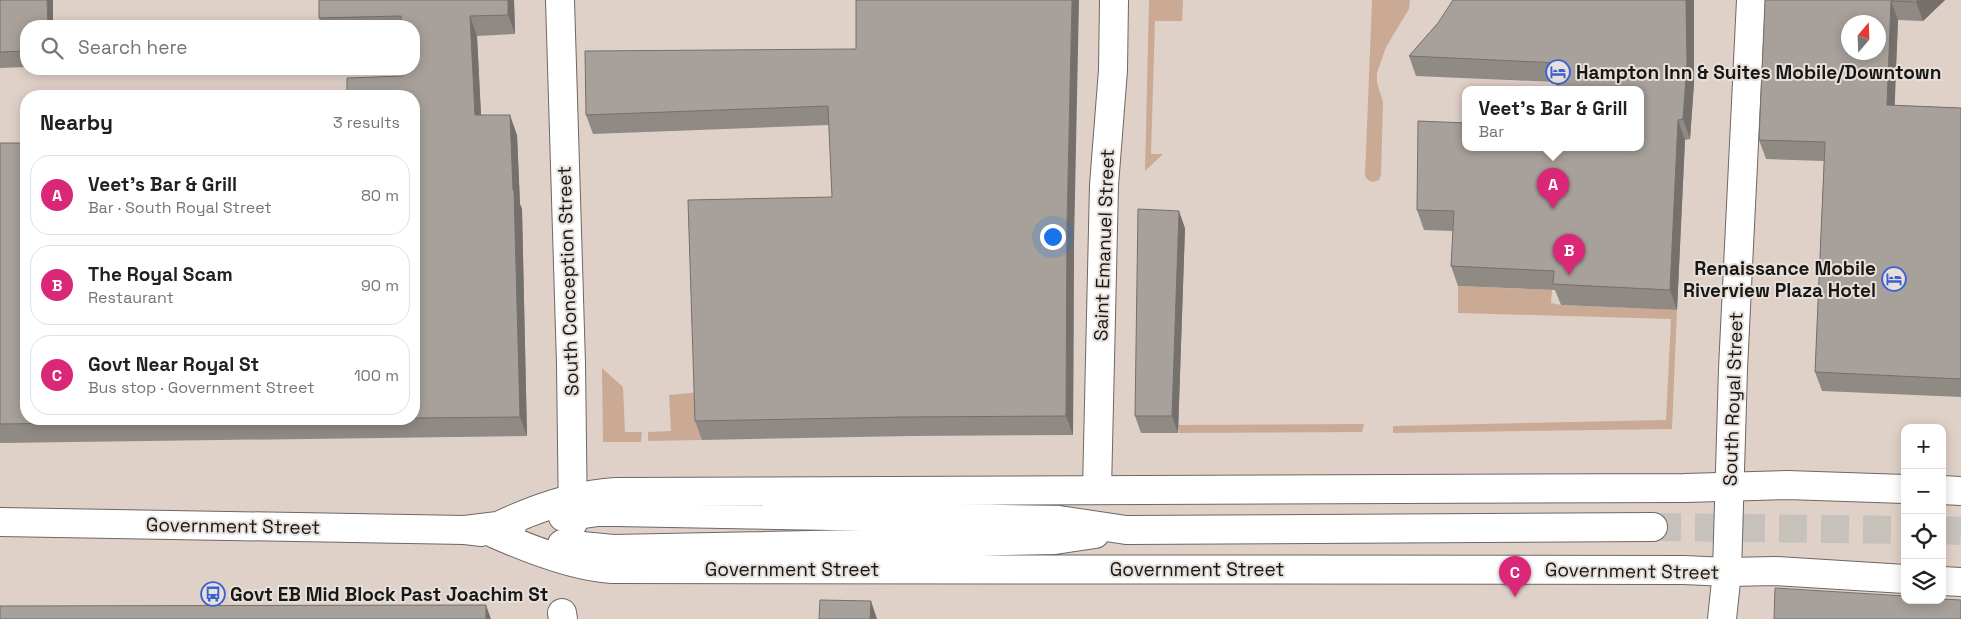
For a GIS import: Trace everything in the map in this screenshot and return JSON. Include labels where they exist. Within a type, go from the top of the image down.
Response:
[{"type":"main road","name":"South Conception Street","points":[[560,0],[571,364],[574,554]]},
{"type":"main road","name":"Saint Emanuel Street","points":[[1097,490],[1104,185],[1113,70],[1114,0]]},
{"type":"main road","name":"South Royal Street","points":[[1722,619],[1727,572],[1733,369],[1751,0]]},
{"type":"main road","name":"Government Street","points":[[0,522],[497,530],[573,508],[597,493],[616,492],[1685,488],[1787,485],[1901,489]]},
{"type":"main road","points":[[1946,490],[1961,491]]},
{"type":"main road","name":"Government Street","points":[[573,508],[598,512],[1049,520],[1126,530]]},
{"type":"main road","name":"Government Street","points":[[497,530],[527,548],[574,554],[613,549],[1055,540],[1126,530],[1653,527]]},
{"type":"main road","name":"Government Street","points":[[574,554],[598,568],[612,569],[1684,570],[1727,572],[1776,571],[1901,578]]},
{"type":"main road","points":[[1946,581],[1961,582]]},
{"type":"shaded area","points":[[0,0],[1961,0],[1961,619],[0,619]]},
{"type":"shaded area","points":[[1149,0],[1183,0],[1182,21],[1155,21],[1151,154],[1163,154],[1145,171]]},
{"type":"shaded area","points":[[1372,0],[1410,0],[1409,9],[1386,47],[1377,73],[1377,83],[1383,102],[1381,175],[1379,180],[1373,182],[1369,181],[1365,176]]},
{"type":"shaded area","points":[[1458,286],[1552,290],[1551,303],[1561,305],[1677,310],[1672,429],[1393,433],[1393,426],[1666,420],[1671,319],[1458,313]]},
{"type":"shaded area","points":[[602,368],[623,387],[625,432],[642,432],[641,442],[603,442]]},
{"type":"shaded area","points":[[701,392],[702,440],[648,441],[648,432],[671,431],[669,395]]},
{"type":"shaded area","points":[[1364,424],[1362,432],[1179,433],[1178,425]]},
{"type":"building","points":[[0,0],[47,0],[48,20],[20,20],[20,51],[0,52]]},
{"type":"building","points":[[319,0],[508,0],[508,15],[470,16],[475,115],[510,115],[514,190],[520,417],[420,418],[420,90],[347,90],[347,78],[420,75],[420,20],[401,20],[401,16],[319,18]]},
{"type":"building","points":[[856,0],[1072,0],[1067,224],[1066,416],[695,421],[688,200],[832,197],[828,106],[586,115],[585,51],[856,49]]},
{"type":"building","points":[[1453,0],[1686,0],[1687,63],[1683,119],[1678,120],[1670,290],[1553,284],[1554,271],[1451,266],[1454,211],[1417,210],[1418,121],[1462,123],[1462,151],[1644,151],[1644,86],[1557,86],[1558,63],[1409,56],[1438,23]]},
{"type":"building","points":[[1765,0],[1918,0],[1916,2],[1891,1],[1887,105],[1961,108],[1961,379],[1815,372],[1825,142],[1759,140]]},
{"type":"building","points":[[0,143],[20,143],[20,424],[0,424]]},
{"type":"building","points":[[1138,209],[1179,211],[1172,416],[1135,416]]},
{"type":"building","points":[[1775,588],[1901,596],[1901,604],[1946,604],[1946,599],[1961,600],[1961,619],[1774,619]]},
{"type":"building","points":[[820,600],[871,601],[870,619],[819,619]]},
{"type":"building","points":[[486,605],[486,619],[0,619],[0,606]]},
{"type":"tunnel","points":[[1653,527],[1901,530]]},
{"type":"tunnel","points":[[1946,530],[1961,531]]},
{"type":"place","name":"Hampton Inn & Suites Mobile/Downtown","points":[[1558,72]]},
{"type":"place","name":"Veet's Bar & Grill","points":[[1553,209]]},
{"type":"place","name":"The Royal Scam","points":[[1569,275]]},
{"type":"place","name":"Renaissance Mobile Riverview Plaza Hotel","points":[[1894,279]]},
{"type":"place","name":"Govt EB Mid Block Past Joachim St","points":[[213,594]]},
{"type":"place","name":"Govt Near Royal St","points":[[1515,597]]}]
